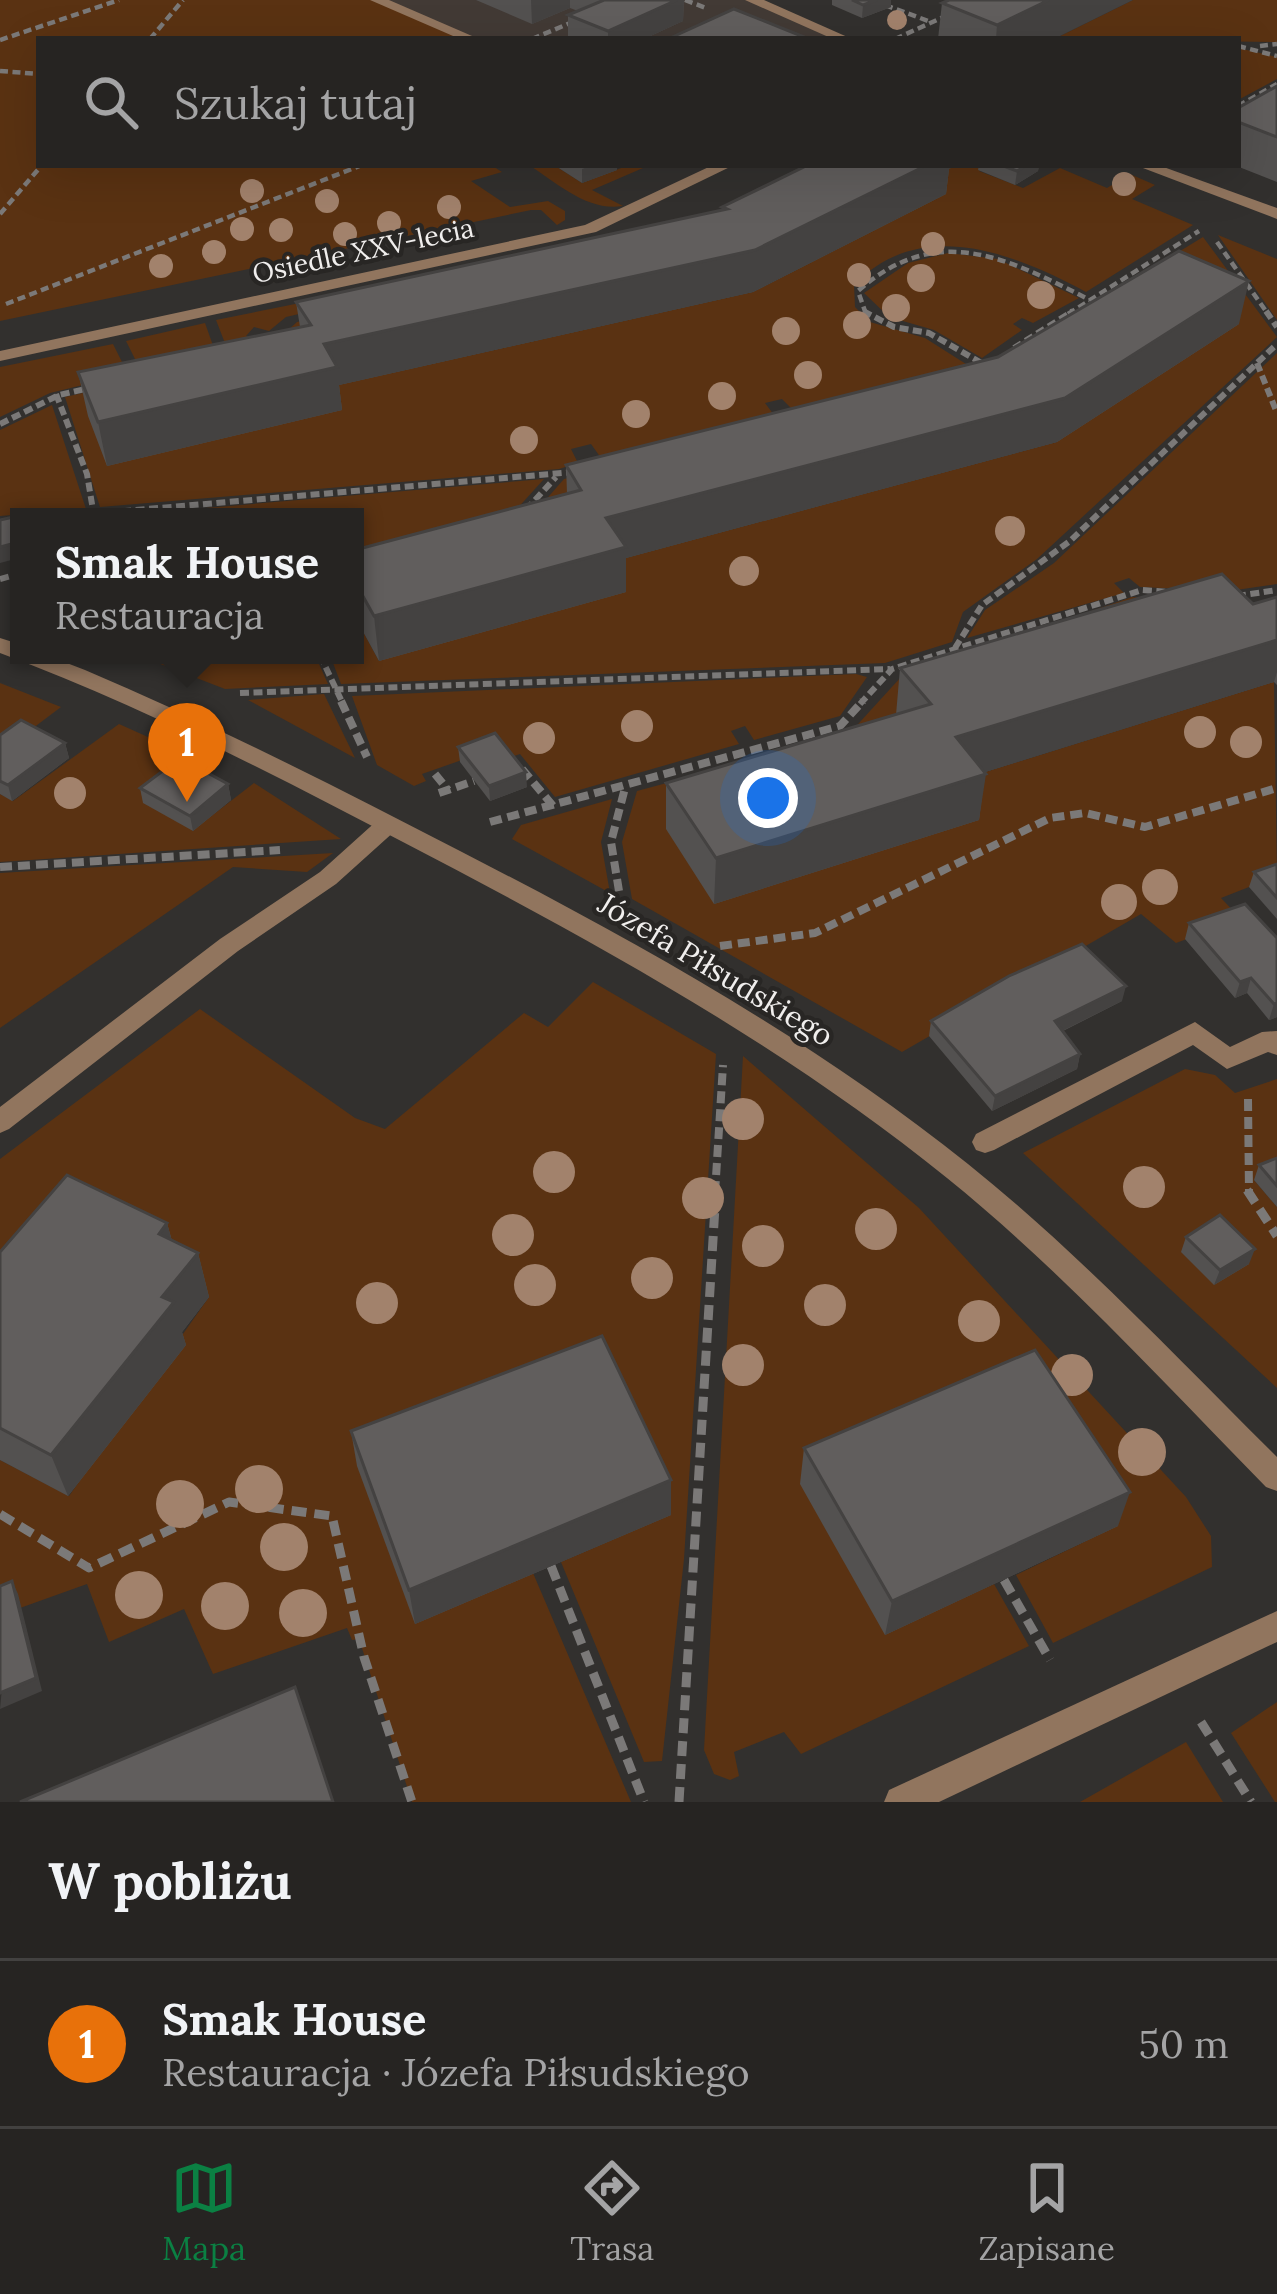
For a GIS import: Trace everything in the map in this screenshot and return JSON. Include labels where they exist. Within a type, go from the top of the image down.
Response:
[{"type":"street","points":[[377,0],[465,36]]},
{"type":"street","points":[[752,0],[838,36]]},
{"type":"street","name":"Osiedle XXV-lecia","points":[[0,356],[590,229],[720,168]]},
{"type":"street","points":[[1151,168],[1277,214]]},
{"type":"street","name":"Józefa Piłsudskiego","points":[[50,664],[136,696],[388,824],[733,1011],[914,1136],[1053,1254],[1277,1477]]},
{"type":"street","points":[[0,1122],[229,945],[328,878],[388,824]]},
{"type":"street","points":[[985,1142],[1195,1032],[1226,1060],[1271,1039],[1277,1045]]},
{"type":"street","points":[[901,1802],[1277,1626]]},
{"type":"path","points":[[0,40],[119,0]]},
{"type":"path","points":[[153,36],[183,0]]},
{"type":"path","points":[[680,4],[688,1]]},
{"type":"path","points":[[885,5],[935,23]]},
{"type":"path","points":[[902,36],[963,8]]},
{"type":"path","points":[[539,36],[588,15]]},
{"type":"path","points":[[1241,46],[1277,44]]},
{"type":"path","points":[[1252,47],[1277,56]]},
{"type":"path","points":[[0,70],[36,74]]},
{"type":"path","points":[[1241,104],[1277,84]]},
{"type":"path","points":[[1254,96],[1266,101]]},
{"type":"path","points":[[0,214],[39,168]]},
{"type":"path","points":[[0,306],[354,168]]},
{"type":"path","points":[[1011,350],[1214,221]]},
{"type":"path","points":[[1203,229],[1277,327]]},
{"type":"path","points":[[964,376],[990,363],[929,333],[894,327],[864,313],[858,291],[884,269],[916,254],[957,248],[1002,256],[1110,309]]},
{"type":"path","points":[[1028,339],[1047,347]]},
{"type":"path","points":[[956,648],[982,605],[1070,541],[1277,344]]},
{"type":"path","points":[[1257,363],[1277,412]]},
{"type":"path","points":[[59,395],[87,474],[93,508]]},
{"type":"path","points":[[177,508],[577,471]]},
{"type":"path","points":[[520,516],[557,476]]},
{"type":"path","points":[[5,562],[10,567]]},
{"type":"path","points":[[1215,596],[1254,596],[1277,590]]},
{"type":"path","points":[[221,694],[892,669],[1129,595],[1179,593]]},
{"type":"path","points":[[1129,595],[1144,609]]},
{"type":"path","points":[[1254,596],[1266,609]]},
{"type":"path","points":[[1023,626],[1036,638]]},
{"type":"path","points":[[923,659],[934,671]]},
{"type":"path","points":[[324,664],[374,773]]},
{"type":"path","points":[[469,827],[840,726],[892,669]]},
{"type":"path","points":[[840,726],[849,734]]},
{"type":"path","points":[[709,763],[720,778]]},
{"type":"path","points":[[522,769],[554,807]]},
{"type":"path","points":[[435,774],[448,790]]},
{"type":"path","points":[[421,800],[474,781]]},
{"type":"path","points":[[620,896],[610,842],[626,787]]},
{"type":"path","points":[[714,946],[748,946],[815,933],[1050,818],[1085,813],[1145,827],[1277,788]]},
{"type":"path","points":[[0,866],[362,847]]},
{"type":"path","points":[[679,1802],[724,1039]]},
{"type":"path","points":[[1226,1060],[1248,1078],[1244,1186],[1277,1236]]},
{"type":"path","points":[[0,1514],[88,1568],[229,1502],[332,1516],[364,1658],[412,1802]]},
{"type":"path","points":[[550,1565],[644,1802]]},
{"type":"path","points":[[1004,1580],[1050,1660]]},
{"type":"path","points":[[1200,1721],[1250,1802]]},
{"type":"shaded area","points":[[0,0],[377,0],[465,36],[36,36],[36,168],[496,168],[502,172],[471,181],[510,207],[548,201],[565,211],[565,220],[557,225],[541,210],[531,210],[0,321]]},
{"type":"shaded area","points":[[377,0],[752,0],[838,36],[465,36]]},
{"type":"shaded area","points":[[1133,0],[1277,0],[1277,42],[1241,42],[1241,36],[1060,36]]},
{"type":"shaded area","points":[[1241,49],[1277,57],[1277,79],[1241,98]]},
{"type":"shaded area","points":[[533,168],[559,168],[582,183],[621,168],[643,168],[592,190],[623,206],[597,205]]},
{"type":"shaded area","points":[[945,168],[984,168],[979,171],[1023,188],[1060,168],[1107,188],[1130,174],[1155,185],[1132,199],[1193,225],[1086,292],[1029,265],[968,248],[909,251],[880,264],[854,285],[855,307],[870,322],[925,338],[966,364],[881,392],[793,410],[782,399],[765,403],[774,415],[601,458],[591,444],[571,449],[578,463],[559,469],[100,507],[65,397],[263,353],[297,322]],"holes":[[[945,194],[753,292],[329,387],[303,345]]]},
{"type":"shaded area","points":[[1218,235],[1277,259],[1277,320]]},
{"type":"shaded area","points":[[1203,237],[1277,337],[1037,559],[963,612],[952,642],[885,663],[341,684],[333,664],[364,664],[364,634],[379,661],[607,563],[1057,442],[992,401],[528,520],[564,479],[969,380]]},
{"type":"shaded area","points":[[948,253],[998,259],[1079,298],[1033,323],[1022,318],[1013,324],[1022,330],[982,358],[934,330],[889,317],[864,293],[908,263]]},
{"type":"shaded area","points":[[320,299],[325,308],[286,317],[269,331],[254,327],[246,336],[260,340],[228,351],[216,320]]},
{"type":"shaded area","points":[[205,323],[216,354],[141,371],[126,341]]},
{"type":"shaded area","points":[[113,344],[128,374],[50,393],[0,417],[0,367]]},
{"type":"shaded area","points":[[1277,353],[1277,584],[1229,591],[1140,587],[1129,578],[1114,583],[1124,593],[967,638],[985,610],[1054,563]]},
{"type":"shaded area","points":[[52,405],[86,508],[10,508],[10,515],[0,516],[0,430]]},
{"type":"shaded area","points":[[544,479],[515,511],[364,550],[364,508],[205,508]]},
{"type":"shaded area","points":[[1132,597],[1202,599],[950,783],[1274,682],[1277,876],[1221,898],[1241,919],[1176,943],[1141,914],[902,1052],[632,899],[622,842],[637,791],[849,734],[901,677]]},
{"type":"shaded area","points":[[160,664],[319,664],[328,684],[225,689]]},
{"type":"shaded area","points":[[867,677],[840,716],[754,740],[745,726],[731,731],[739,744],[555,797],[520,754],[505,759],[496,748],[422,774],[426,781],[414,786],[377,765],[352,696]]},
{"type":"shaded area","points":[[0,683],[61,707],[0,753]]},
{"type":"shaded area","points":[[324,694],[355,758],[248,700]]},
{"type":"shaded area","points":[[119,724],[197,759],[183,773],[192,831],[254,783],[341,839],[0,862],[0,794],[13,801]]},
{"type":"shaded area","points":[[612,799],[601,842],[610,893],[512,839],[521,825]]},
{"type":"shaded area","points":[[333,853],[307,872],[233,867],[0,1028],[0,873]]},
{"type":"shaded area","points":[[593,982],[716,1054],[684,1559],[662,1761],[644,1762],[561,1562],[670,1515],[533,1573],[631,1802],[412,1802],[359,1639],[352,1640],[347,1628],[213,1674],[184,1609],[109,1642],[87,1584],[20,1608],[0,1602],[0,1460],[69,1496],[209,1297],[0,1261],[0,1159],[200,1009],[355,1118],[385,1129],[524,1013],[548,1027]]},
{"type":"shaded area","points":[[743,1056],[919,1208],[1186,1497],[1211,1536],[1212,1567],[1053,1643],[1016,1575],[1117,1526],[885,1634],[994,1584],[1029,1646],[801,1754],[784,1732],[734,1752],[739,1776],[730,1780],[714,1774],[704,1750]]},
{"type":"shaded area","points":[[1185,1069],[1215,1075],[1235,1093],[1277,1079],[1277,1170],[1254,1180],[1277,1207],[1277,1388],[1023,1153]]},
{"type":"shaded area","points":[[1277,1702],[1277,1802],[1275,1802],[1231,1733]]},
{"type":"shaded area","points":[[1186,1742],[1223,1802],[1080,1802]]},
{"type":"building","points":[[604,0],[677,0],[608,31],[568,15]]},
{"type":"building","points":[[1049,0],[997,25],[942,3]]},
{"type":"building","points":[[734,9],[802,36],[675,36]]},
{"type":"building","points":[[1277,86],[1277,137],[1241,123],[1241,106]]},
{"type":"building","points":[[802,168],[921,168],[755,250],[324,344],[337,367],[98,422],[78,372],[311,325],[296,302],[727,209],[722,207]]},
{"type":"building","points":[[1179,251],[1249,281],[1065,398],[606,518],[626,547],[374,616],[364,598],[364,548],[581,490],[566,465],[998,357]]},
{"type":"building","points":[[10,518],[10,544],[0,547],[0,520]]},
{"type":"building","points":[[1222,574],[1253,604],[1277,597],[1277,640],[956,737],[986,774],[716,858],[666,783],[931,704],[900,668]]},
{"type":"building","points":[[21,720],[65,743],[8,785],[0,781],[0,735]]},
{"type":"building","points":[[495,733],[526,772],[489,786],[458,747]]},
{"type":"building","points":[[180,758],[228,784],[190,816],[140,788]]},
{"type":"building","points":[[1277,864],[1277,898],[1254,872]]},
{"type":"building","points":[[1245,904],[1277,938],[1274,1004],[1251,978],[1240,982],[1189,923]]},
{"type":"building","points":[[1082,944],[1126,986],[1055,1021],[1080,1054],[995,1096],[931,1021],[1009,976]]},
{"type":"building","points":[[1277,1158],[1277,1186],[1259,1165]]},
{"type":"building","points":[[67,1175],[167,1223],[159,1234],[198,1253],[162,1297],[174,1302],[51,1455],[0,1428],[0,1252]]},
{"type":"building","points":[[1220,1215],[1255,1249],[1220,1270],[1186,1237]]},
{"type":"building","points":[[602,1336],[671,1480],[409,1590],[351,1431]]},
{"type":"building","points":[[1035,1350],[1130,1492],[892,1601],[804,1448]]},
{"type":"building","points":[[12,1581],[36,1678],[0,1693],[0,1586]]},
{"type":"building","points":[[295,1687],[333,1802],[20,1802]]},
{"type":"place","name":"Smak House","points":[[187,802]]}]
